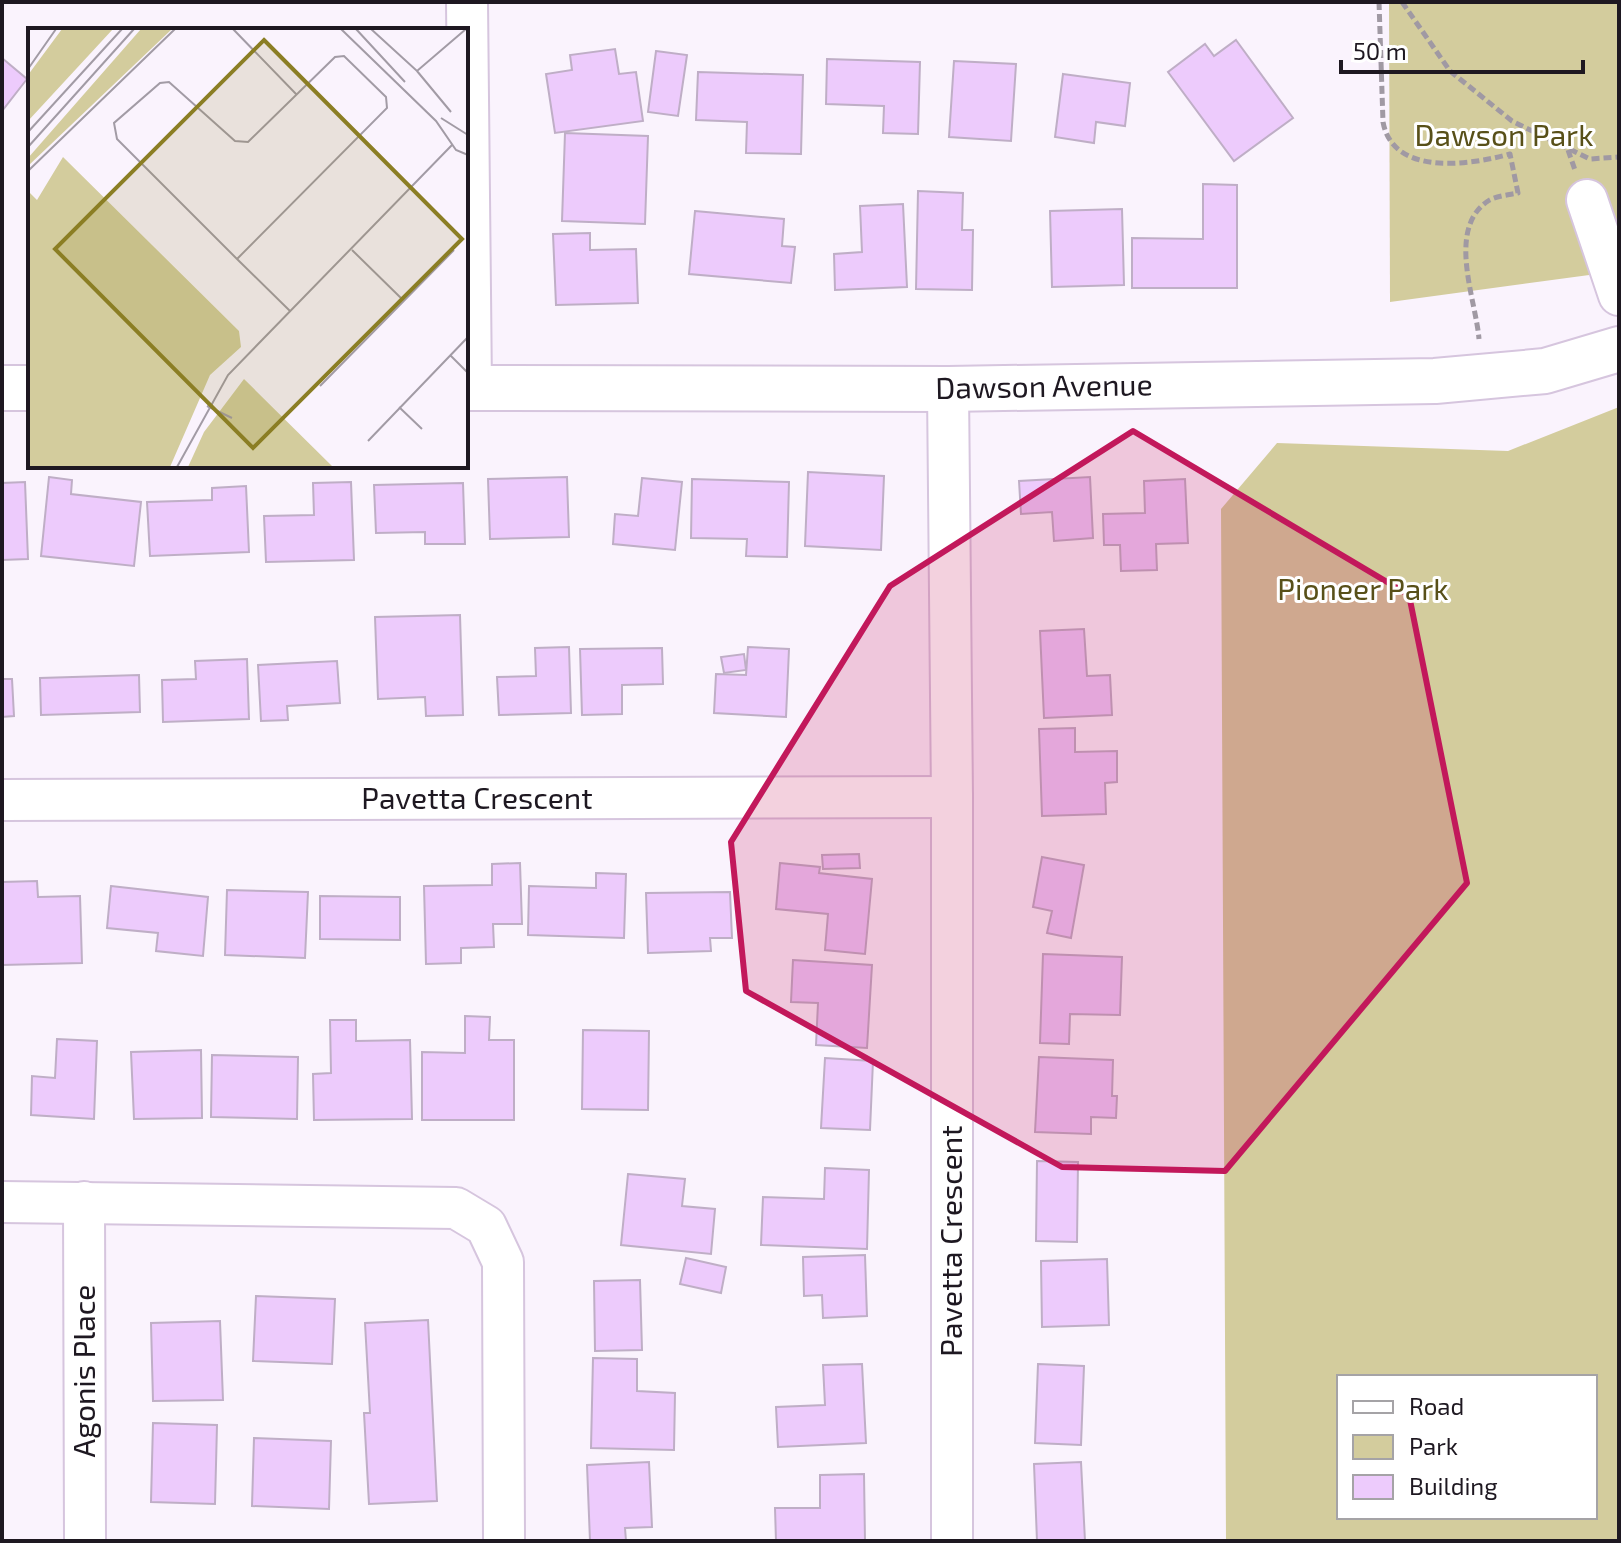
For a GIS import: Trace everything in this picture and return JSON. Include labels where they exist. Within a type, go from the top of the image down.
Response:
[{"type":"main road","name":"Dawson Avenue","points":[[468,388],[948,389],[1435,381],[1545,371],[1619,349]]},
{"type":"main road","points":[[2,388],[28,388]]},
{"type":"street","points":[[467,2],[467,28]]},
{"type":"street","points":[[1587,200],[1619,295]]},
{"type":"street","name":"Pavetta Crescent","points":[[948,389],[952,797],[952,1541]]},
{"type":"street","name":"Pavetta Crescent","points":[[2,800],[952,797]]},
{"type":"street","points":[[2,1202],[456,1208],[486,1226],[503,1262],[504,1541]]},
{"type":"street","name":"Agonis Place","points":[[84,1202],[85,1541]]},
{"type":"path","points":[[1379,2],[1383,122],[1385,133],[1395,147],[1408,158],[1428,163],[1510,154],[1518,193],[1490,199],[1473,216],[1465,252],[1480,341]]},
{"type":"path","points":[[1402,2],[1450,71],[1512,121],[1590,159],[1619,157]]},
{"type":"highlighted area","points":[[1133,431],[1409,595],[1467,883],[1225,1171],[1062,1167],[746,991],[731,842],[890,586]]},
{"type":"green space","name":"Dawson Park","points":[[1389,2],[1619,2],[1619,271],[1390,302]]},
{"type":"green space","name":"Pioneer Park","points":[[1619,407],[1619,1541],[1226,1541],[1221,509],[1277,443],[1508,451]]},
{"type":"building","points":[[1236,40],[1293,118],[1234,161],[1168,72],[1205,44],[1214,56]]},
{"type":"building","points":[[615,49],[619,74],[636,72],[643,121],[555,133],[546,74],[572,70],[570,55]]},
{"type":"building","points":[[656,51],[687,55],[678,116],[648,112]]},
{"type":"building","points":[[2,58],[27,79],[2,111]]},
{"type":"building","points":[[827,59],[920,62],[918,134],[883,133],[884,106],[826,104]]},
{"type":"building","points":[[954,61],[1016,64],[1011,141],[949,137]]},
{"type":"building","points":[[698,72],[803,75],[801,154],[746,153],[747,122],[696,120]]},
{"type":"building","points":[[1063,74],[1130,83],[1125,126],[1096,122],[1094,143],[1055,137]]},
{"type":"building","points":[[565,133],[648,136],[645,224],[562,221]]},
{"type":"building","points":[[1203,184],[1237,185],[1237,288],[1132,288],[1132,238],[1203,239]]},
{"type":"building","points":[[918,191],[963,193],[962,230],[973,230],[972,290],[916,289]]},
{"type":"building","points":[[903,204],[907,287],[835,290],[834,254],[862,252],[860,206]]},
{"type":"building","points":[[1122,209],[1124,285],[1052,287],[1050,211]]},
{"type":"building","points":[[695,211],[784,219],[782,246],[795,247],[791,283],[689,274]]},
{"type":"building","points":[[590,233],[590,250],[636,249],[638,303],[556,305],[553,234]]},
{"type":"building","points":[[808,472],[884,476],[881,550],[805,546]]},
{"type":"building","points":[[49,477],[72,480],[71,494],[141,502],[134,566],[41,556]]},
{"type":"building","points":[[567,477],[569,537],[490,539],[488,479]]},
{"type":"building","points":[[1090,477],[1093,538],[1054,541],[1052,512],[1021,514],[1019,481]]},
{"type":"building","points":[[642,478],[682,482],[675,550],[613,544],[615,514],[638,516]]},
{"type":"building","points":[[692,479],[789,482],[787,557],[746,556],[747,539],[691,538]]},
{"type":"building","points":[[1185,479],[1188,543],[1156,544],[1157,570],[1121,571],[1120,545],[1104,545],[1103,514],[1145,513],[1144,481]]},
{"type":"building","points":[[25,482],[28,559],[2,560],[2,483]]},
{"type":"building","points":[[351,482],[354,560],[266,562],[264,516],[314,515],[313,483]]},
{"type":"building","points":[[463,483],[465,544],[425,544],[425,532],[376,533],[374,485]]},
{"type":"building","points":[[246,486],[249,552],[150,556],[147,502],[212,500],[212,488]]},
{"type":"building","points":[[460,615],[463,715],[426,716],[425,697],[378,699],[375,617]]},
{"type":"building","points":[[1084,629],[1087,676],[1110,675],[1112,715],[1044,718],[1040,631]]},
{"type":"building","points":[[569,647],[571,713],[499,715],[497,677],[536,676],[535,648]]},
{"type":"building","points":[[748,647],[789,649],[786,717],[714,713],[716,674],[746,675]]},
{"type":"building","points":[[662,648],[663,684],[622,685],[622,714],[582,715],[580,649]]},
{"type":"building","points":[[744,654],[746,670],[724,673],[721,657]]},
{"type":"building","points":[[247,659],[249,719],[163,722],[162,680],[196,679],[195,661]]},
{"type":"building","points":[[337,661],[340,703],[287,706],[288,720],[261,721],[258,665]]},
{"type":"building","points":[[139,675],[140,712],[41,715],[40,678]]},
{"type":"building","points":[[2,679],[12,679],[14,716],[2,717]]},
{"type":"building","points":[[1075,728],[1075,752],[1117,751],[1117,782],[1105,783],[1106,814],[1042,816],[1039,729]]},
{"type":"building","points":[[859,854],[860,868],[823,869],[822,855]]},
{"type":"building","points":[[1042,857],[1084,865],[1071,938],[1047,933],[1052,911],[1033,907]]},
{"type":"building","points":[[520,863],[522,924],[493,924],[494,947],[461,948],[461,963],[426,964],[424,886],[492,885],[492,864]]},
{"type":"building","points":[[780,863],[820,867],[819,873],[872,879],[865,954],[825,950],[828,914],[776,909]]},
{"type":"building","points":[[596,873],[626,874],[624,938],[528,935],[529,886],[596,888]]},
{"type":"building","points":[[37,881],[38,897],[80,896],[82,963],[2,965],[2,882]]},
{"type":"building","points":[[111,886],[208,897],[203,956],[156,951],[158,933],[107,928]]},
{"type":"building","points":[[227,890],[308,892],[305,958],[225,955]]},
{"type":"building","points":[[730,892],[732,938],[710,938],[711,951],[648,953],[646,893]]},
{"type":"building","points":[[320,896],[400,897],[400,940],[320,939]]},
{"type":"building","points":[[1043,954],[1122,957],[1120,1015],[1070,1014],[1069,1044],[1040,1043]]},
{"type":"building","points":[[793,960],[872,965],[867,1048],[816,1045],[818,1003],[791,1002]]},
{"type":"building","points":[[465,1016],[490,1017],[489,1040],[514,1040],[514,1120],[422,1120],[422,1052],[465,1053]]},
{"type":"building","points":[[330,1020],[356,1020],[356,1041],[410,1040],[412,1119],[314,1120],[313,1074],[331,1073]]},
{"type":"building","points":[[583,1030],[649,1031],[648,1110],[582,1109]]},
{"type":"building","points":[[57,1039],[97,1041],[94,1119],[31,1115],[32,1076],[55,1078]]},
{"type":"building","points":[[201,1050],[202,1118],[134,1119],[131,1052]]},
{"type":"building","points":[[212,1055],[298,1057],[297,1119],[211,1117]]},
{"type":"building","points":[[1039,1057],[1113,1060],[1112,1096],[1117,1096],[1116,1118],[1091,1117],[1091,1134],[1035,1132]]},
{"type":"building","points":[[825,1058],[873,1061],[870,1130],[821,1128]]},
{"type":"building","points":[[1037,1161],[1078,1162],[1077,1242],[1036,1241]]},
{"type":"building","points":[[825,1168],[869,1170],[867,1249],[761,1245],[763,1197],[824,1199]]},
{"type":"building","points":[[628,1174],[685,1179],[682,1206],[715,1209],[711,1254],[621,1245]]},
{"type":"building","points":[[865,1255],[867,1316],[823,1318],[822,1295],[804,1296],[803,1257]]},
{"type":"building","points":[[686,1258],[726,1267],[721,1293],[680,1284]]},
{"type":"building","points":[[1107,1259],[1109,1325],[1042,1327],[1041,1261]]},
{"type":"building","points":[[640,1280],[642,1350],[595,1351],[594,1281]]},
{"type":"building","points":[[256,1296],[335,1299],[332,1364],[253,1361]]},
{"type":"building","points":[[428,1320],[437,1501],[369,1504],[364,1413],[370,1413],[365,1323]]},
{"type":"building","points":[[220,1321],[223,1400],[153,1401],[151,1323]]},
{"type":"building","points":[[593,1358],[637,1359],[637,1391],[675,1393],[674,1450],[591,1448]]},
{"type":"building","points":[[862,1364],[866,1443],[778,1447],[776,1407],[825,1405],[823,1365]]},
{"type":"building","points":[[1038,1364],[1084,1366],[1081,1445],[1035,1443]]},
{"type":"building","points":[[153,1423],[217,1425],[215,1504],[151,1502]]},
{"type":"building","points":[[254,1438],[331,1441],[329,1509],[252,1506]]},
{"type":"building","points":[[649,1462],[652,1527],[625,1528],[626,1541],[590,1541],[587,1465]]},
{"type":"building","points":[[1081,1462],[1085,1541],[1037,1541],[1034,1464]]},
{"type":"building","points":[[864,1474],[865,1541],[776,1541],[775,1508],[820,1508],[820,1475]]}]
